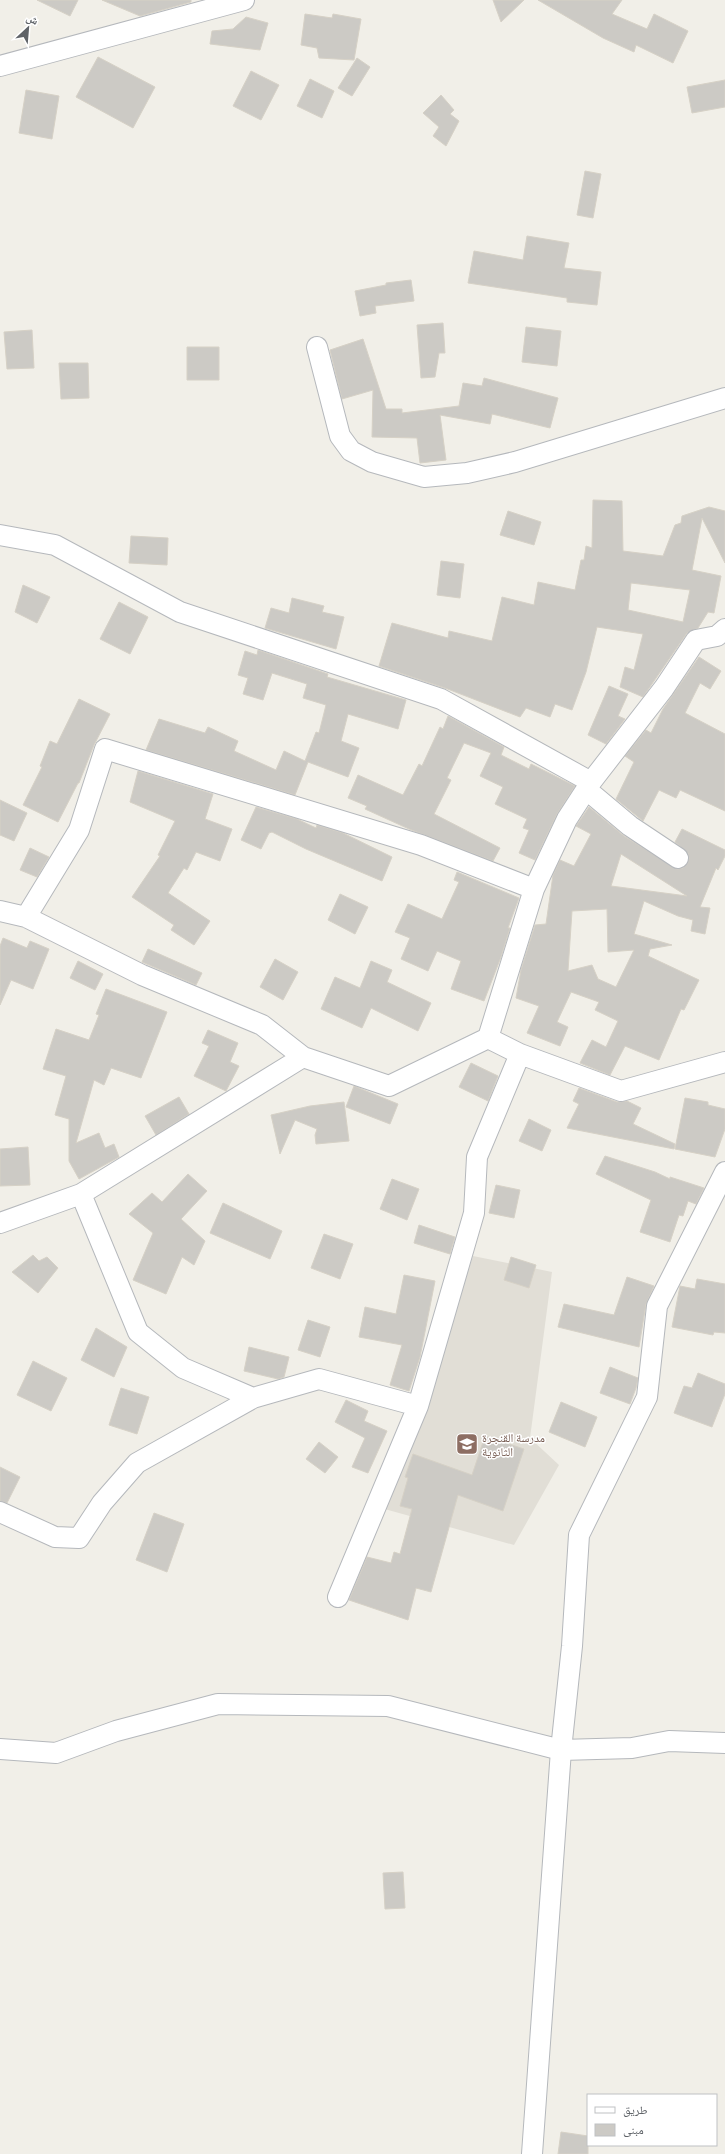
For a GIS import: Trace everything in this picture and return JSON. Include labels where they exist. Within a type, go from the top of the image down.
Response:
[{"type":"street","points":[[0,66],[207,5],[244,0]]},
{"type":"street","points":[[317,347],[340,436],[351,451],[372,462],[424,477],[467,474],[515,462],[725,398]]},
{"type":"street","points":[[0,535],[55,545],[180,612],[441,699],[589,786],[630,826],[678,858]]},
{"type":"street","points":[[0,911],[26,917],[142,975],[262,1025],[303,1057],[389,1086],[488,1038],[534,889],[567,819],[589,786],[664,688],[696,640],[717,636],[725,629]]},
{"type":"street","points":[[26,917],[79,830],[105,749],[421,845],[534,889]]},
{"type":"street","points":[[488,1038],[520,1054],[622,1091],[725,1062]]},
{"type":"street","points":[[338,1597],[418,1406],[474,1213],[476,1157],[520,1054]]},
{"type":"street","points":[[0,1223],[81,1194],[303,1057]]},
{"type":"street","points":[[532,2154],[561,1750],[572,1646],[579,1536],[647,1398],[658,1306],[725,1172]]},
{"type":"street","points":[[81,1194],[138,1332],[183,1368],[253,1398]]},
{"type":"street","points":[[0,1512],[55,1537],[79,1538],[102,1503],[137,1463],[253,1398],[319,1379],[418,1406]]},
{"type":"street","points":[[0,1749],[56,1753],[116,1731],[218,1704],[388,1706],[561,1750],[632,1748],[669,1741],[725,1743]]},
{"type":"shaded area","points":[[473,1256],[552,1272],[530,1438],[559,1465],[514,1545],[381,1508],[420,1420]]},
{"type":"building","points":[[37,0],[78,0],[70,16]]},
{"type":"building","points":[[102,0],[191,0],[191,2],[140,16]]},
{"type":"building","points":[[493,0],[524,0],[501,22]]},
{"type":"building","points":[[538,0],[622,0],[612,14],[647,29],[654,14],[688,31],[673,63],[636,45],[634,52],[603,38]]},
{"type":"building","points":[[305,14],[332,18],[333,14],[361,19],[354,60],[319,58],[317,48],[301,45]]},
{"type":"building","points":[[246,17],[268,23],[260,50],[210,44],[212,31],[233,29]]},
{"type":"building","points":[[98,57],[155,87],[133,128],[76,97]]},
{"type":"building","points":[[357,58],[370,67],[352,96],[338,88]]},
{"type":"building","points":[[251,71],[279,85],[261,120],[233,106]]},
{"type":"building","points":[[310,79],[334,91],[322,118],[297,106]]},
{"type":"building","points":[[725,80],[725,107],[692,113],[687,87]]},
{"type":"building","points":[[26,90],[59,96],[52,139],[19,133]]},
{"type":"building","points":[[441,95],[454,110],[450,114],[459,121],[446,146],[433,136],[439,127],[423,113]]},
{"type":"building","points":[[585,171],[601,174],[593,218],[577,215]]},
{"type":"building","points":[[527,236],[569,243],[564,268],[601,272],[597,305],[567,302],[567,298],[468,283],[474,251],[523,260]]},
{"type":"building","points":[[411,280],[414,301],[375,306],[376,313],[360,316],[355,291],[386,285],[386,283]]},
{"type":"building","points":[[443,323],[445,353],[439,353],[435,377],[421,378],[417,325]]},
{"type":"building","points":[[526,327],[561,331],[557,366],[522,362]]},
{"type":"building","points":[[32,330],[34,368],[7,369],[4,332]]},
{"type":"building","points":[[363,339],[386,409],[402,409],[402,413],[459,406],[463,383],[482,386],[484,378],[558,398],[550,428],[492,414],[490,424],[440,415],[446,460],[420,463],[417,438],[372,437],[373,390],[342,399],[330,350]]},
{"type":"building","points":[[187,347],[219,347],[219,380],[187,380]]},
{"type":"building","points":[[59,363],[88,363],[89,398],[61,399]]},
{"type":"building","points":[[593,500],[622,501],[623,551],[663,556],[675,525],[681,523],[682,516],[709,507],[725,511],[725,563],[702,518],[692,570],[721,576],[714,613],[708,612],[698,628],[687,633],[643,697],[620,687],[625,667],[634,670],[643,634],[597,627],[586,672],[572,710],[555,704],[550,717],[526,708],[520,717],[445,688],[379,666],[392,623],[448,638],[449,631],[492,641],[502,597],[534,605],[538,582],[575,590],[581,560],[584,560],[586,546],[592,548]],"holes":[[[631,583],[690,590],[683,622],[628,610]]]},
{"type":"building","points":[[508,511],[541,522],[534,545],[500,535]]},
{"type":"building","points":[[131,536],[168,538],[167,565],[129,563]]},
{"type":"building","points":[[441,561],[464,564],[460,598],[437,595]]},
{"type":"building","points":[[23,585],[50,597],[37,623],[15,612]]},
{"type":"building","points":[[292,598],[324,606],[322,612],[344,617],[336,649],[265,628],[271,608],[289,613]]},
{"type":"building","points":[[119,602],[148,617],[130,654],[100,639]]},
{"type":"building","points":[[258,650],[328,674],[327,677],[406,700],[398,729],[348,714],[341,741],[359,748],[348,777],[308,762],[295,795],[146,750],[159,719],[205,733],[208,727],[238,741],[234,751],[276,770],[284,751],[305,761],[316,732],[319,733],[326,705],[303,698],[307,684],[272,673],[263,700],[243,694],[248,678],[238,675],[245,651],[257,655]]},
{"type":"building","points":[[699,657],[721,671],[710,689],[700,683],[685,713],[725,734],[725,811],[680,790],[676,798],[659,790],[643,821],[616,799],[634,762],[625,756],[646,730],[651,733],[663,709]]},
{"type":"building","points":[[609,686],[628,694],[618,716],[625,719],[606,744],[588,735]]},
{"type":"building","points":[[79,699],[110,714],[94,745],[79,783],[58,822],[23,805],[42,767],[40,766],[50,741],[57,744]]},
{"type":"building","points":[[448,716],[504,747],[501,755],[529,769],[531,764],[575,786],[557,814],[535,860],[519,853],[529,830],[523,828],[527,819],[495,804],[503,787],[480,776],[491,753],[464,743],[447,778],[451,780],[434,814],[500,848],[493,861],[409,829],[365,809],[367,806],[348,798],[358,775],[403,795],[419,764],[422,766],[440,727],[443,729]]},
{"type":"building","points":[[138,771],[213,794],[205,819],[232,829],[220,861],[196,852],[187,870],[184,868],[168,893],[210,921],[194,945],[171,930],[174,925],[132,897],[160,856],[158,855],[175,821],[130,802]]},
{"type":"building","points":[[0,800],[27,813],[14,841],[0,835]]},
{"type":"building","points":[[256,807],[297,819],[316,828],[317,825],[343,833],[392,857],[382,881],[306,849],[272,832],[269,833],[261,849],[241,840]]},
{"type":"building","points":[[589,807],[624,836],[677,869],[683,868],[689,859],[688,853],[675,842],[682,829],[725,850],[725,856],[718,870],[716,868],[700,907],[710,908],[705,934],[691,931],[693,920],[678,916],[644,901],[634,934],[672,945],[650,949],[648,956],[699,980],[684,1010],[681,1009],[659,1060],[625,1046],[610,1075],[580,1063],[592,1040],[606,1047],[618,1021],[595,1010],[599,1002],[571,992],[557,1022],[568,1027],[560,1046],[527,1033],[539,1006],[516,998],[521,970],[535,925],[546,924],[553,875],[560,860],[574,866],[591,834],[576,826]],"holes":[[[621,854],[687,896],[611,886]],[[607,909],[608,952],[634,950],[616,987],[598,979],[592,965],[568,971],[572,911]]]},
{"type":"building","points":[[30,848],[49,857],[37,877],[20,870]]},
{"type":"building","points":[[457,872],[519,898],[508,928],[510,928],[501,957],[484,1001],[451,989],[461,961],[437,951],[428,971],[401,959],[410,938],[395,932],[408,904],[442,919],[459,882],[454,880]]},
{"type":"building","points":[[340,894],[368,907],[355,934],[328,920]]},
{"type":"building","points":[[3,938],[27,948],[30,941],[49,949],[33,989],[11,980],[0,1005],[0,946]]},
{"type":"building","points":[[148,949],[202,973],[196,985],[142,962]]},
{"type":"building","points":[[275,959],[298,972],[283,1000],[260,987]]},
{"type":"building","points":[[78,961],[103,974],[95,990],[70,978]]},
{"type":"building","points":[[371,961],[392,970],[387,982],[431,1003],[418,1031],[371,1008],[362,1028],[321,1009],[335,977],[360,988]]},
{"type":"building","points":[[106,989],[167,1012],[141,1078],[111,1068],[104,1085],[94,1080],[76,1143],[99,1133],[105,1148],[114,1144],[119,1157],[79,1179],[69,1161],[69,1119],[55,1115],[66,1076],[43,1069],[56,1029],[89,1040],[99,1015],[96,1014]]},
{"type":"building","points":[[208,1030],[238,1043],[230,1062],[239,1066],[226,1091],[194,1076],[209,1046],[202,1043]]},
{"type":"building","points":[[471,1063],[498,1076],[488,1101],[459,1087]]},
{"type":"building","points":[[354,1086],[398,1104],[390,1124],[346,1107]]},
{"type":"building","points":[[579,1088],[617,1102],[627,1101],[641,1108],[633,1124],[675,1144],[674,1149],[567,1128],[579,1104],[573,1101]]},
{"type":"building","points":[[179,1097],[189,1114],[156,1135],[145,1116]]},
{"type":"building","points":[[685,1098],[708,1102],[708,1105],[725,1109],[725,1129],[715,1157],[675,1149]]},
{"type":"building","points":[[344,1102],[349,1141],[316,1144],[315,1135],[317,1129],[295,1120],[280,1154],[271,1115],[310,1106]]},
{"type":"building","points":[[529,1119],[551,1130],[542,1151],[519,1141]]},
{"type":"building","points":[[28,1147],[30,1185],[0,1186],[0,1149]]},
{"type":"building","points":[[605,1156],[655,1172],[670,1179],[670,1177],[704,1188],[696,1204],[688,1201],[683,1216],[679,1215],[670,1242],[640,1232],[651,1200],[596,1174]]},
{"type":"building","points":[[188,1174],[207,1191],[181,1219],[205,1241],[194,1265],[182,1257],[166,1294],[133,1280],[153,1233],[129,1214],[152,1193],[162,1202]]},
{"type":"building","points":[[392,1179],[419,1189],[407,1220],[380,1209]]},
{"type":"building","points":[[496,1185],[520,1190],[514,1218],[489,1213]]},
{"type":"building","points":[[223,1203],[282,1231],[270,1259],[210,1233]]},
{"type":"building","points":[[419,1225],[455,1237],[450,1254],[414,1243]]},
{"type":"building","points":[[324,1234],[353,1244],[340,1279],[311,1268]]},
{"type":"building","points":[[33,1255],[39,1261],[47,1257],[58,1268],[38,1293],[12,1272]]},
{"type":"building","points":[[511,1257],[536,1265],[529,1288],[504,1280]]},
{"type":"building","points":[[404,1275],[435,1281],[420,1357],[409,1391],[390,1385],[402,1345],[359,1337],[365,1307],[396,1314]]},
{"type":"building","points":[[627,1277],[654,1286],[646,1304],[639,1347],[558,1327],[564,1304],[614,1315]]},
{"type":"building","points":[[697,1279],[725,1284],[725,1333],[714,1332],[713,1335],[672,1327],[680,1286],[695,1289]]},
{"type":"building","points":[[308,1320],[330,1327],[320,1357],[298,1350]]},
{"type":"building","points":[[96,1328],[127,1347],[114,1377],[81,1360]]},
{"type":"building","points":[[249,1347],[289,1357],[284,1377],[278,1379],[244,1371]]},
{"type":"building","points":[[33,1361],[67,1378],[51,1411],[17,1395]]},
{"type":"building","points":[[610,1367],[638,1378],[630,1404],[600,1393]]},
{"type":"building","points":[[698,1373],[725,1384],[725,1394],[712,1427],[674,1413],[684,1386],[692,1388]]},
{"type":"building","points":[[121,1388],[149,1397],[137,1434],[109,1425]]},
{"type":"building","points":[[346,1400],[368,1411],[364,1421],[387,1431],[368,1473],[352,1467],[365,1438],[335,1422]]},
{"type":"building","points":[[561,1402],[597,1417],[585,1447],[549,1432]]},
{"type":"building","points":[[485,1436],[524,1449],[503,1511],[458,1495],[431,1592],[416,1588],[408,1620],[349,1600],[367,1557],[391,1563],[394,1552],[400,1554],[412,1509],[400,1506],[408,1478],[405,1477],[413,1454],[472,1475]]},
{"type":"building","points":[[319,1442],[338,1457],[325,1473],[306,1459]]},
{"type":"building","points":[[0,1467],[20,1477],[7,1503],[0,1501]]},
{"type":"building","points":[[154,1513],[184,1524],[167,1572],[136,1560]]},
{"type":"building","points":[[403,1872],[405,1908],[385,1909],[383,1873]]},
{"type":"building","points":[[561,2132],[587,2136],[588,2154],[558,2154]]},
{"type":"place","name":"مدرسة القنجرة الثانوية","points":[[467,1444]]}]
